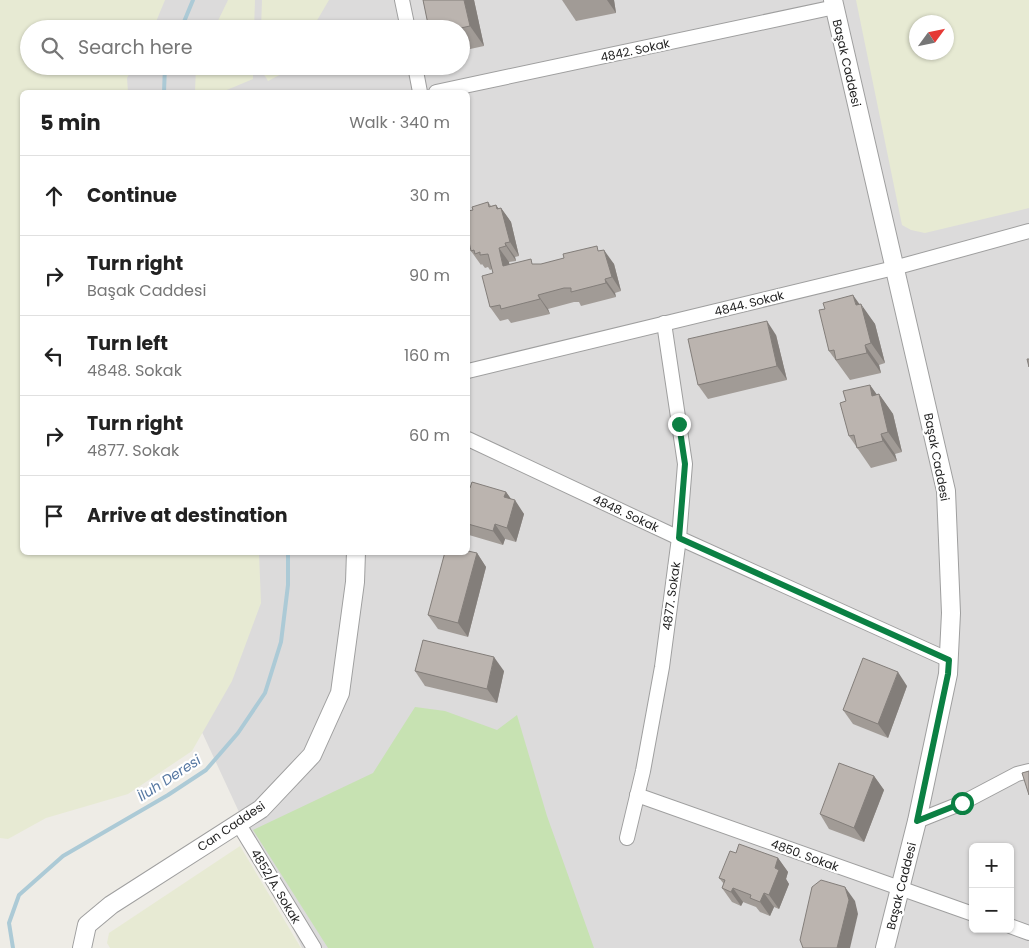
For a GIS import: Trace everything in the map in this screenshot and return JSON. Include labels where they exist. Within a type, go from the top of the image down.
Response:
[{"type":"street","points":[[402,0],[406,20]]},
{"type":"street","name":"4842. Sokak","points":[[445,90],[834,3]]},
{"type":"street","name":"Başak Caddesi","points":[[834,3],[946,491],[951,613],[948,674],[917,821],[885,948]]},
{"type":"street","points":[[417,75],[420,90]]},
{"type":"street","name":"4844. Sokak","points":[[470,371],[894,268],[1029,231]]},
{"type":"street","name":"4877. Sokak","points":[[627,838],[662,666],[679,538],[685,464],[664,323]]},
{"type":"street","name":"4848. Sokak","points":[[470,440],[679,538],[949,660]]},
{"type":"street","name":"Can Caddesi","points":[[82,948],[86,925],[111,905],[261,809],[312,755],[340,693],[356,555]]},
{"type":"street","points":[[917,821],[962,803],[1017,774],[1029,771]]},
{"type":"street","name":"4850. Sokak","points":[[637,795],[969,913]]},
{"type":"street","name":"4852/A. Sokak","points":[[238,823],[314,948]]},
{"type":"street","points":[[1014,927],[1029,933]]},
{"type":"shaded area","points":[[0,0],[1029,0],[1029,948],[302,948],[120,555],[470,555],[470,90],[22,90]]},
{"type":"green space","points":[[0,0],[165,0],[157,20],[20,20],[20,75],[129,75],[127,78],[128,90],[20,90],[20,555],[259,555],[261,603],[232,681],[192,751],[128,794],[46,818],[8,839],[0,838]]},
{"type":"green space","points":[[228,0],[255,0],[254,20],[218,20]]},
{"type":"green space","points":[[262,0],[329,0],[317,20],[261,20]]},
{"type":"green space","points":[[856,0],[1029,0],[1029,208],[925,233],[911,230],[902,225]]},
{"type":"green space","points":[[196,75],[253,75],[253,79],[227,90],[195,90]]},
{"type":"green space","points":[[264,75],[279,75],[268,81]]},
{"type":"green space","points":[[415,707],[445,711],[497,730],[517,715],[547,816],[594,948],[328,948],[253,830],[373,773]]},
{"type":"green space","points":[[240,846],[301,948],[110,948],[107,943],[109,933]]},
{"type":"building","points":[[423,0],[464,0],[469,20],[427,20]]},
{"type":"building","points":[[488,202],[489,207],[496,205],[497,209],[501,208],[510,242],[505,243],[506,246],[499,248],[503,266],[531,259],[532,264],[541,264],[564,258],[563,254],[597,246],[598,251],[604,250],[612,277],[605,279],[606,283],[571,292],[571,288],[564,288],[538,295],[540,299],[501,309],[500,305],[490,307],[482,276],[493,273],[488,254],[480,255],[480,252],[475,254],[474,250],[471,251],[470,211],[473,210],[472,207]]},
{"type":"building","points":[[853,295],[856,305],[861,304],[871,343],[865,345],[867,353],[836,360],[834,350],[829,351],[819,310],[825,309],[823,303]]},
{"type":"building","points":[[767,321],[777,366],[698,385],[688,339]]},
{"type":"building","points":[[870,385],[872,396],[879,394],[888,432],[881,434],[883,441],[857,448],[854,435],[849,436],[840,403],[846,401],[843,391]]},
{"type":"building","points":[[472,482],[506,492],[504,497],[515,500],[507,528],[495,524],[493,531],[470,525],[470,488]]},
{"type":"building","points":[[470,551],[477,553],[458,623],[428,615],[444,555],[470,555]]},
{"type":"building","points":[[423,640],[494,657],[487,689],[415,671]]},
{"type":"building","points":[[863,658],[898,672],[878,724],[843,710]]},
{"type":"building","points":[[839,763],[874,776],[854,828],[820,814]]},
{"type":"building","points":[[1029,771],[1029,795],[1022,773]]},
{"type":"building","points":[[739,844],[778,858],[775,868],[779,870],[769,895],[764,893],[760,902],[750,898],[751,895],[733,888],[731,892],[722,888],[725,880],[719,878],[730,851],[736,853]]},
{"type":"building","points":[[821,880],[845,887],[849,900],[837,948],[803,948],[800,940],[812,887]]},
{"type":"waterway","name":"İluh Deresi","points":[[185,20],[193,0]]},
{"type":"waterway","name":"İluh Deresi","points":[[164,90],[165,75]]},
{"type":"waterway","name":"İluh Deresi","points":[[13,948],[9,923],[19,895],[63,856],[168,795],[206,770],[238,733],[265,693],[281,642],[288,585],[288,555]]},
{"type":"route","points":[[679,424],[685,464],[679,538],[949,660],[948,674],[917,821],[962,803]]}]
